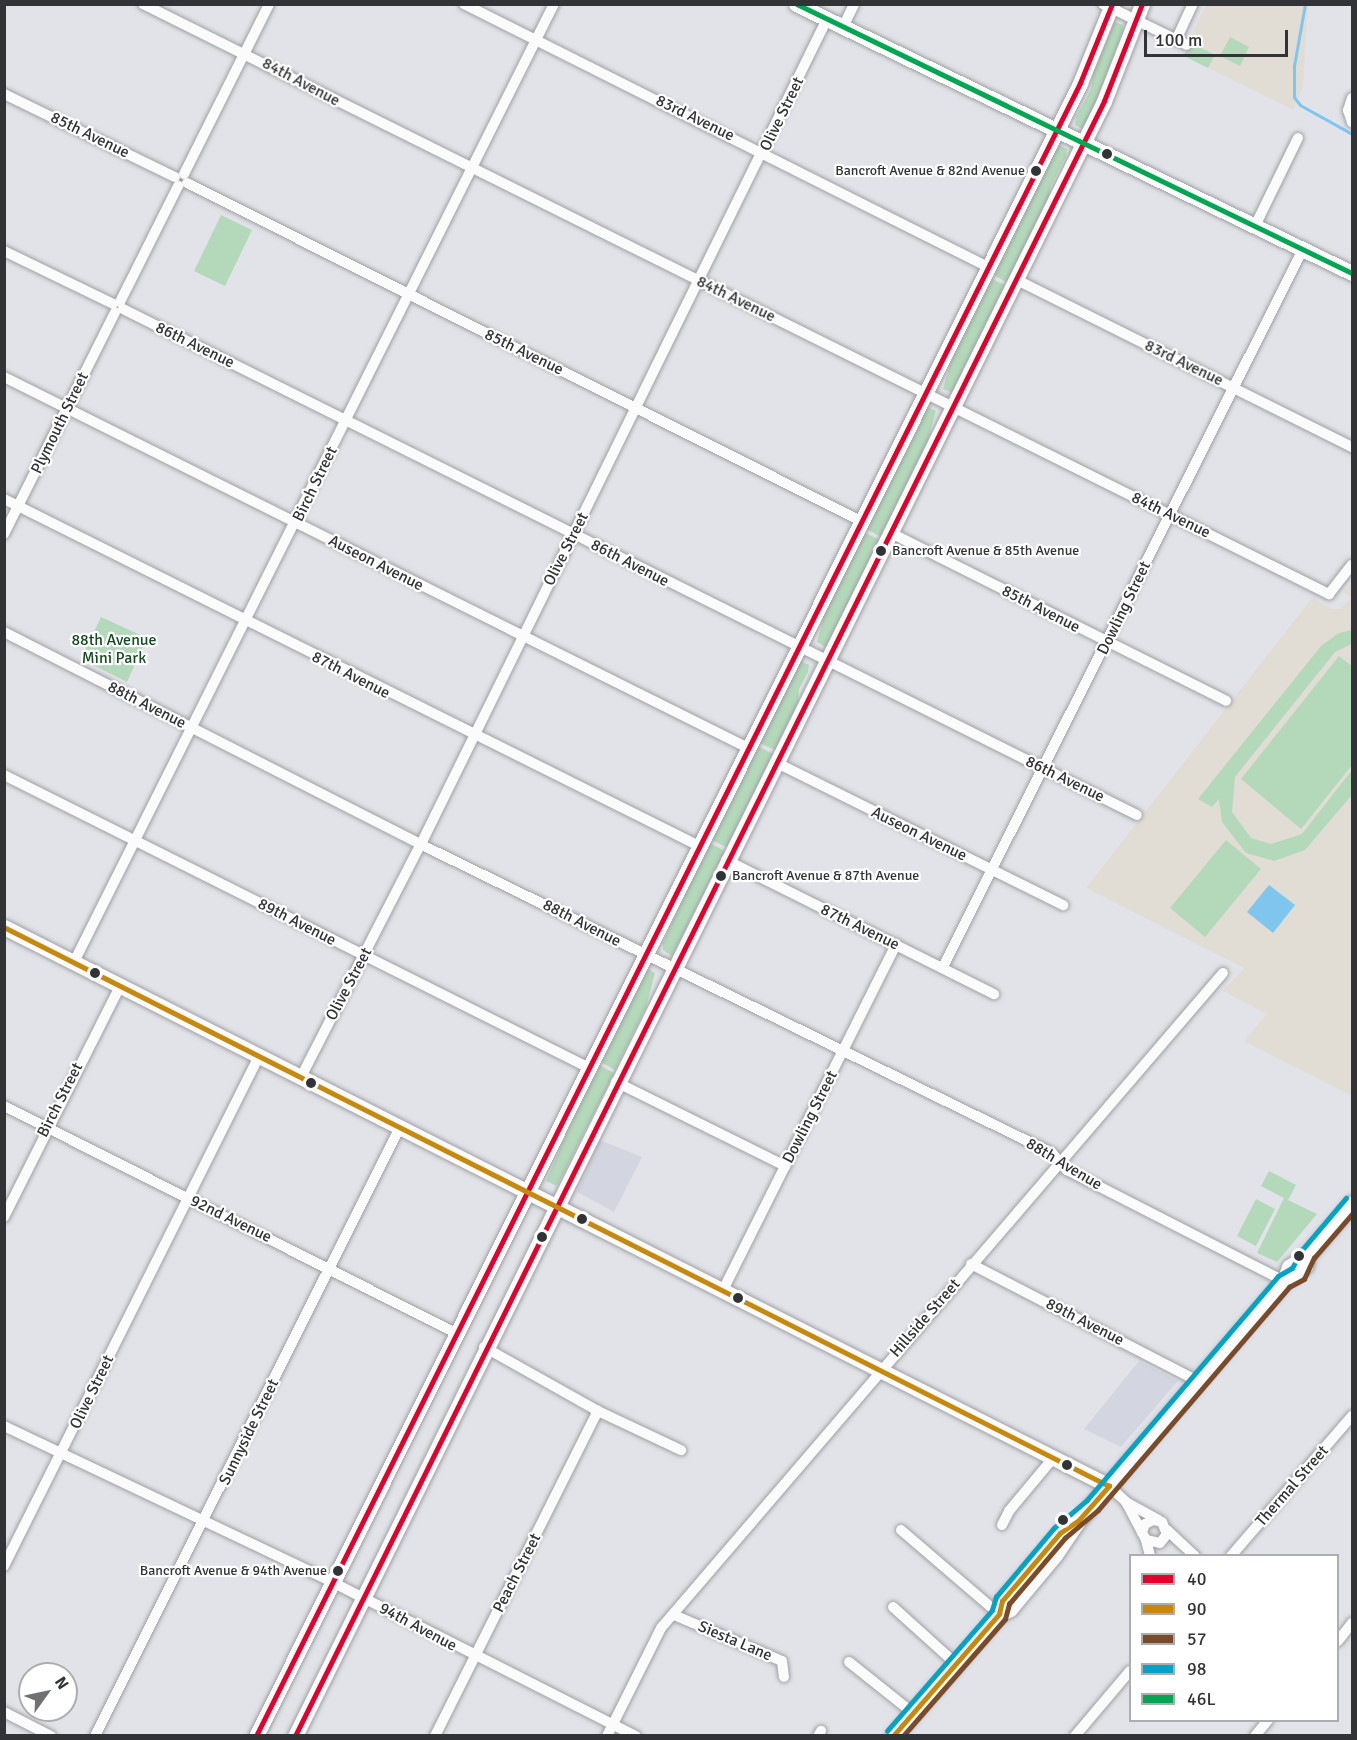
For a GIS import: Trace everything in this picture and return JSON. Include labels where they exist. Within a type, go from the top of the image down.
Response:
[{"type":"main road","points":[[796,4],[1353,273]]},
{"type":"main road","points":[[295,1736],[484,1347],[1083,143],[1143,4]]},
{"type":"main road","points":[[256,1736],[1056,131],[1109,6]]},
{"type":"main road","points":[[4,927],[1109,1486]]},
{"type":"main road","points":[[893,1736],[999,1614],[1010,1608],[1069,1539],[1078,1521],[1284,1281],[1305,1266],[1308,1254],[1353,1203]]},
{"type":"street","name":"84th Avenue","points":[[143,4],[1329,594],[1353,565]]},
{"type":"street","name":"Plymouth Street","points":[[4,534],[269,4]]},
{"type":"street","name":"83rd Avenue","points":[[464,4],[764,152],[988,267]]},
{"type":"street","name":"Birch Street","points":[[74,962],[248,623],[346,420],[554,4]]},
{"type":"street","points":[[843,27],[854,4]]},
{"type":"street","points":[[1176,40],[1193,4]]},
{"type":"street","points":[[1109,6],[1187,45]]},
{"type":"street","name":"Olive Street","points":[[301,1077],[421,844],[520,637],[574,535],[634,406],[764,152],[827,20]]},
{"type":"street","name":"85th Avenue","points":[[4,94],[181,180],[861,521]]},
{"type":"street","points":[[1351,120],[1353,98]]},
{"type":"street","points":[[1255,226],[1298,138]]},
{"type":"street","name":"Dowling Street","points":[[944,968],[1303,249]]},
{"type":"street","name":"86th Avenue","points":[[4,251],[1137,815]]},
{"type":"street","name":"83rd Avenue","points":[[1015,279],[1353,447]]},
{"type":"street","name":"Auseon Avenue","points":[[4,378],[520,637],[748,748]]},
{"type":"street","name":"87th Avenue","points":[[4,499],[473,736],[699,846]]},
{"type":"street","name":"85th Avenue","points":[[889,532],[1107,643],[1226,700]]},
{"type":"street","name":"88th Avenue","points":[[4,632],[192,729],[672,969],[1052,1153],[1067,1170],[1284,1281]]},
{"type":"street","name":"Auseon Avenue","points":[[775,762],[1064,906]]},
{"type":"street","name":"89th Avenue","points":[[4,775],[589,1068]]},
{"type":"street","name":"87th Avenue","points":[[726,860],[994,994]]},
{"type":"street","name":"Dowling Street","points":[[723,1290],[896,944]]},
{"type":"street","name":"Hillside Street","points":[[607,1736],[661,1628],[880,1369],[1223,973]]},
{"type":"street","name":"Birch Street","points":[[4,1217],[46,1126],[120,986]]},
{"type":"street","name":"Olive Street","points":[[4,1566],[259,1056]]},
{"type":"street","points":[[616,1082],[785,1166]]},
{"type":"street","name":"92nd Avenue","points":[[4,1106],[456,1334]]},
{"type":"street","name":"Sunnyside Street","points":[[95,1736],[205,1521],[400,1127]]},
{"type":"street","name":"89th Avenue","points":[[971,1264],[1198,1381]]},
{"type":"street","points":[[484,1347],[598,1411],[681,1450]]},
{"type":"street","name":"Peach Street","points":[[435,1736],[598,1411]]},
{"type":"street","name":"Thermal Street","points":[[1233,1554],[1353,1416]]},
{"type":"street","name":"94th Avenue","points":[[4,1426],[332,1582],[636,1736]]},
{"type":"street","points":[[1002,1525],[1009,1511],[1054,1457]]},
{"type":"street","points":[[1109,1486],[1126,1502],[1158,1520],[1193,1554]]},
{"type":"street","points":[[1126,1502],[1144,1536],[1149,1554]]},
{"type":"street","points":[[1144,1536],[1149,1521],[1158,1520]]},
{"type":"street","points":[[901,1530],[999,1614]]},
{"type":"street","points":[[1162,1554],[1160,1543],[1167,1530]]},
{"type":"street","points":[[1144,1536],[1160,1543]]},
{"type":"street","points":[[893,1607],[955,1663]]},
{"type":"street","name":"Siesta Lane","points":[[674,1615],[782,1661],[784,1677]]},
{"type":"street","points":[[1339,1640],[1353,1623]]},
{"type":"street","points":[[849,1662],[913,1713]]},
{"type":"street","points":[[1076,1736],[1129,1673]]},
{"type":"street","points":[[4,1712],[51,1736]]},
{"type":"street","points":[[1255,1736],[1266,1722]]},
{"type":"shaded area","points":[[1206,5],[1308,5],[1303,86],[1293,110],[1182,55]]},
{"type":"shaded area","points":[[1352,582],[1352,598],[1344,592]]},
{"type":"shaded area","points":[[1312,598],[1332,609],[1340,609],[1352,598],[1352,1096],[1244,1041],[1267,1014],[1223,991],[1244,968],[1086,888]]},
{"type":"shaded area","points":[[600,1140],[642,1157],[614,1212],[577,1192]]},
{"type":"shaded area","points":[[1139,1361],[1178,1381],[1121,1447],[1084,1429]]},
{"type":"green space","points":[[1113,21],[1123,25],[1123,31],[1085,130],[1075,125],[1076,117],[1091,89],[1093,70]]},
{"type":"green space","points":[[1230,37],[1249,47],[1240,66],[1220,56]]},
{"type":"green space","points":[[1191,43],[1215,55],[1208,68],[1184,56]]},
{"type":"green space","points":[[1057,144],[1067,149],[1066,156],[1051,186],[1048,203],[1008,283],[992,274]]},
{"type":"green space","points":[[221,215],[252,230],[225,286],[194,271]]},
{"type":"green space","points":[[990,278],[1007,286],[953,393],[943,389],[954,350]]},
{"type":"green space","points":[[926,406],[936,411],[925,450],[881,537],[865,528]]},
{"type":"green space","points":[[863,532],[880,540],[826,647],[817,642],[827,604]]},
{"type":"green space","name":"88th Avenue Mini Park","points":[[101,617],[147,638],[127,682],[81,659]]},
{"type":"green space","points":[[1352,630],[1352,644],[1335,652],[1235,777],[1232,812],[1251,838],[1271,844],[1302,834],[1352,770],[1352,795],[1305,850],[1274,861],[1246,853],[1222,822],[1219,799],[1212,807],[1198,799],[1321,646],[1339,633]]},
{"type":"green space","points":[[1339,656],[1352,666],[1352,765],[1301,829],[1241,779]]},
{"type":"green space","points":[[799,660],[809,665],[808,672],[799,689],[798,704],[775,750],[758,742]]},
{"type":"green space","points":[[756,745],[773,754],[727,847],[709,839]]},
{"type":"green space","points":[[1226,840],[1261,869],[1205,937],[1170,908]]},
{"type":"green space","points":[[708,842],[725,851],[672,956],[663,950],[663,943]]},
{"type":"green space","points":[[646,968],[655,973],[646,1007],[615,1070],[599,1061]]},
{"type":"green space","points":[[597,1064],[614,1073],[557,1186],[546,1181]]},
{"type":"green space","points":[[1269,1171],[1296,1185],[1288,1200],[1317,1214],[1277,1262],[1257,1253],[1284,1198],[1261,1186]]},
{"type":"green space","points":[[1256,1199],[1275,1209],[1256,1246],[1237,1236]]},
{"type":"water","points":[[1269,885],[1295,905],[1273,933],[1247,912]]},
{"type":"waterway","points":[[1305,4],[1294,66],[1294,97],[1300,105],[1352,134]]},
{"type":"transit line","name":"46L","points":[[797,4],[1352,273]]},
{"type":"transit line","name":"40","points":[[256,1736],[1080,83],[1112,4]]},
{"type":"transit line","name":"40","points":[[295,1736],[1104,101],[1142,4]]},
{"type":"transit line","name":"90","points":[[4,927],[1109,1486]]},
{"type":"transit line","name":"98","points":[[887,1731],[992,1610],[996,1597],[1054,1528],[1087,1500],[1278,1276],[1292,1268],[1302,1250],[1346,1198]]},
{"type":"transit line","name":"57","points":[[903,1736],[1005,1619],[1009,1604],[1065,1538],[1098,1510],[1289,1287],[1304,1279],[1314,1258],[1352,1214]]},
{"type":"transit line","name":"90","points":[[893,1736],[999,1614],[1002,1601],[1060,1533],[1078,1521],[1109,1486]]},
{"type":"place","name":"Bancroft Avenue & 82nd Avenue","points":[[1036,171]]},
{"type":"place","name":"Bancroft Avenue & 85th Avenue","points":[[881,551]]},
{"type":"place","name":"Bancroft Avenue & 87th Avenue","points":[[721,876]]},
{"type":"place","name":"Bancroft Avenue & 94th Avenue","points":[[338,1571]]}]
